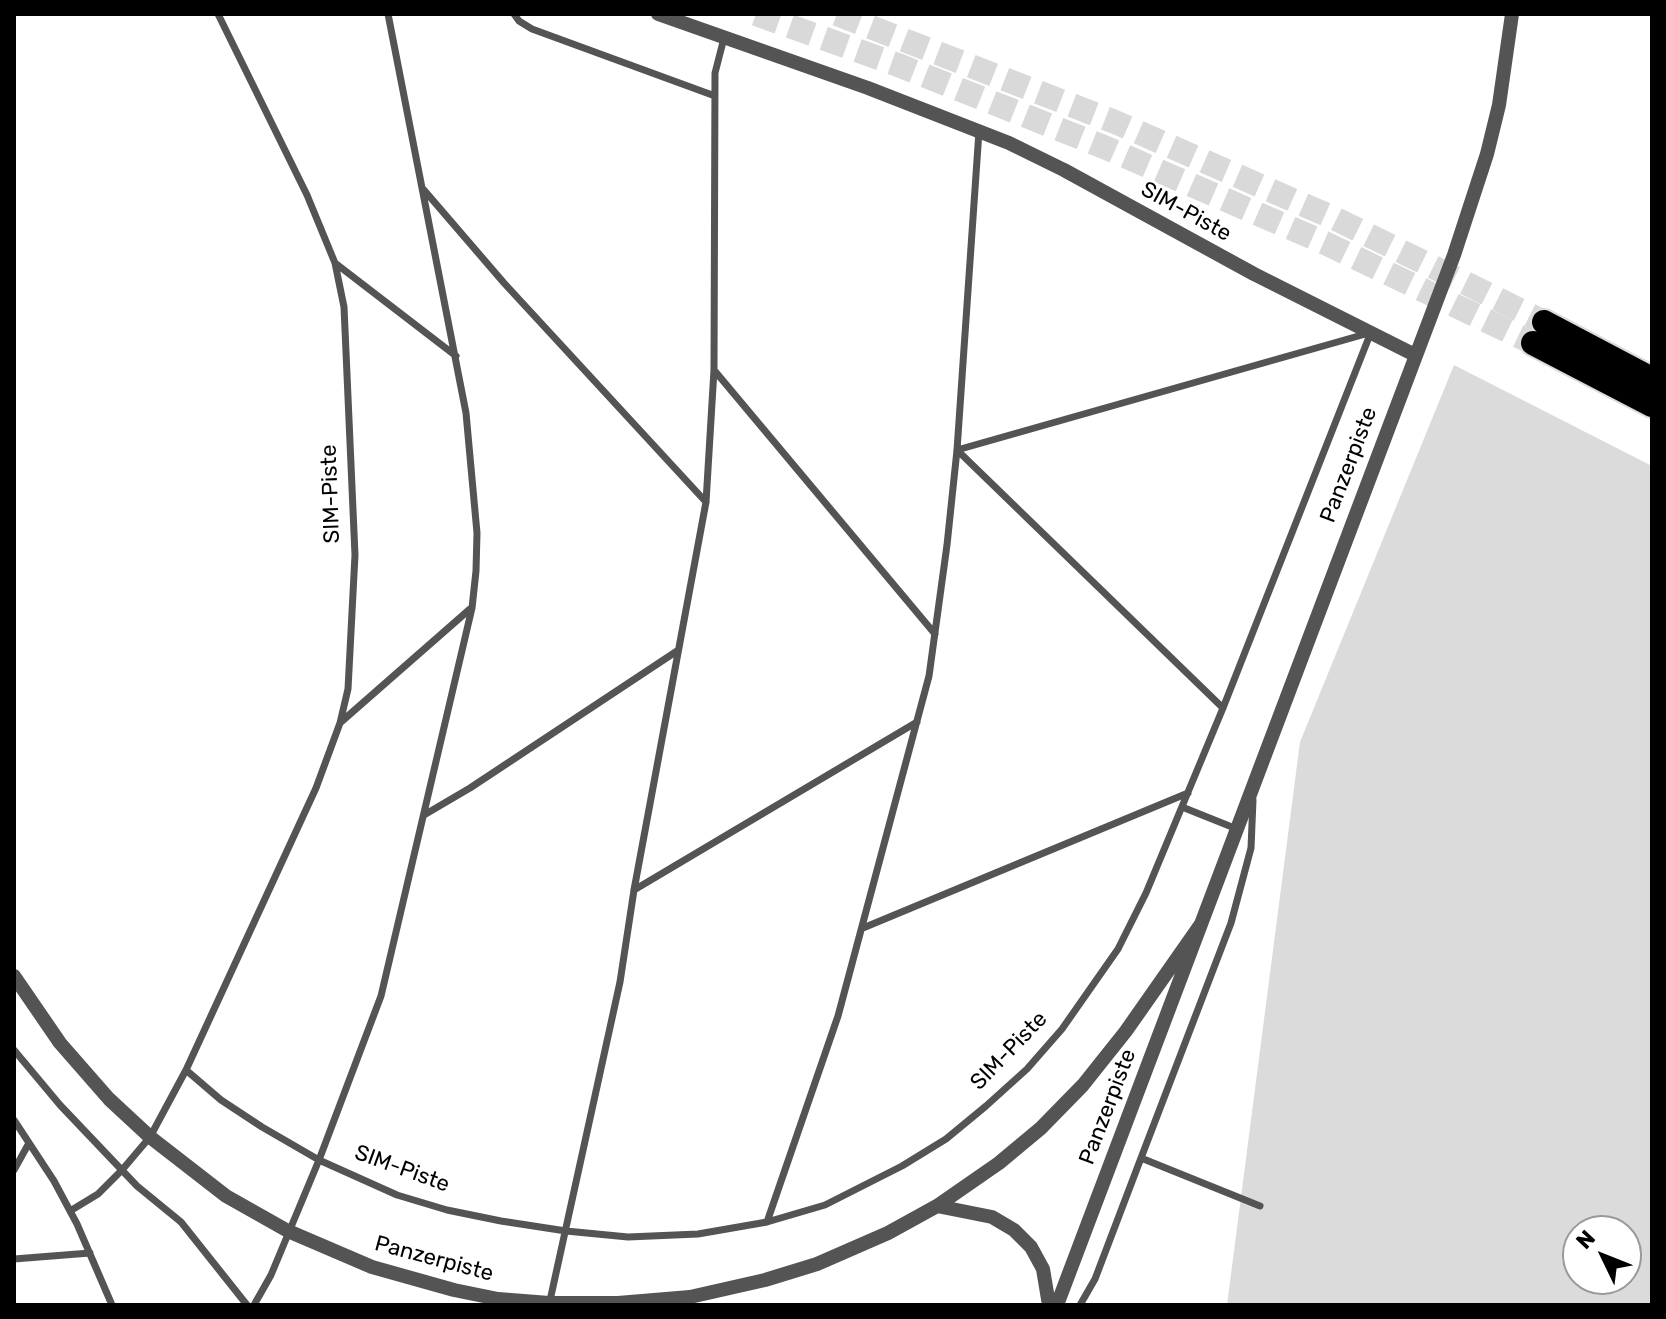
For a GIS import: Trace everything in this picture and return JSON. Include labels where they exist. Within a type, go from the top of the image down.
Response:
[{"type":"highway","points":[[1652,379],[1538,333],[1652,405]]},
{"type":"street","name":"SIM-Piste","points":[[658,14],[979,131],[1064,170],[1184,237],[1415,355]]},
{"type":"street","name":"Panzerpiste","points":[[1057,1305],[1454,255],[1487,154],[1508,59],[1512,14]]},
{"type":"street","name":"Panzerpiste","points":[[14,976],[60,1043],[109,1099],[150,1137],[226,1196],[288,1231],[348,1258],[412,1280],[498,1299],[549,1304],[618,1303],[690,1297],[765,1280],[817,1264],[937,1206],[999,1163],[1041,1128],[1083,1085],[1126,1031],[1201,924]]},
{"type":"street","points":[[937,1206],[992,1217],[1014,1230],[1031,1247],[1043,1269],[1049,1305]]},
{"type":"lane","name":"SIM-Piste","points":[[70,1211],[98,1194],[150,1137],[186,1070],[316,788],[340,723],[348,689],[355,555],[344,307],[335,263],[289,155],[218,14]]},
{"type":"lane","name":"SIM-Piste","points":[[254,1305],[271,1275],[319,1160],[381,996],[472,608],[476,571],[476,520],[466,413],[388,14]]},
{"type":"lane","points":[[514,14],[532,29],[715,96]]},
{"type":"lane","points":[[549,1304],[620,982],[634,890],[706,502],[714,370],[715,96],[717,61],[725,36]]},
{"type":"lane","points":[[767,1222],[838,1016],[929,676],[957,450],[979,131]]},
{"type":"lane","points":[[422,189],[504,283],[706,502]]},
{"type":"lane","name":"SIM-Piste","points":[[335,263],[456,356]]},
{"type":"lane","name":"SIM-Piste","points":[[186,1070],[231,1107],[319,1160],[397,1195],[447,1210],[501,1221],[628,1237],[698,1234],[767,1222],[825,1205],[902,1166],[946,1139],[1027,1069],[1062,1029],[1118,949],[1146,893],[1223,708],[1371,332]]},
{"type":"lane","points":[[957,450],[1371,332]]},
{"type":"lane","points":[[714,370],[935,634]]},
{"type":"lane","points":[[957,450],[1223,708]]},
{"type":"lane","name":"SIM-Piste","points":[[340,723],[472,608]]},
{"type":"lane","points":[[424,815],[678,651]]},
{"type":"lane","points":[[634,890],[918,722]]},
{"type":"lane","points":[[1080,1305],[1095,1279],[1231,923],[1251,848],[1254,782]]},
{"type":"lane","points":[[863,928],[1188,793]]},
{"type":"lane","points":[[1182,807],[1237,829]]},
{"type":"lane","points":[[14,1050],[60,1105],[122,1170],[181,1222],[247,1305]]},
{"type":"lane","points":[[14,1120],[70,1211],[112,1305]]},
{"type":"lane","points":[[14,1170],[29,1143]]},
{"type":"lane","points":[[1141,1158],[1260,1206]]},
{"type":"lane","points":[[14,1259],[90,1253]]},
{"type":"shaded area","points":[[1454,365],[1652,466],[1652,1305],[1227,1305],[1300,742]]},
{"type":"tunnel","points":[[756,14],[898,65],[1104,147],[1325,243],[1533,343]]},
{"type":"tunnel","points":[[837,14],[1115,122],[1336,219],[1544,322]]}]
